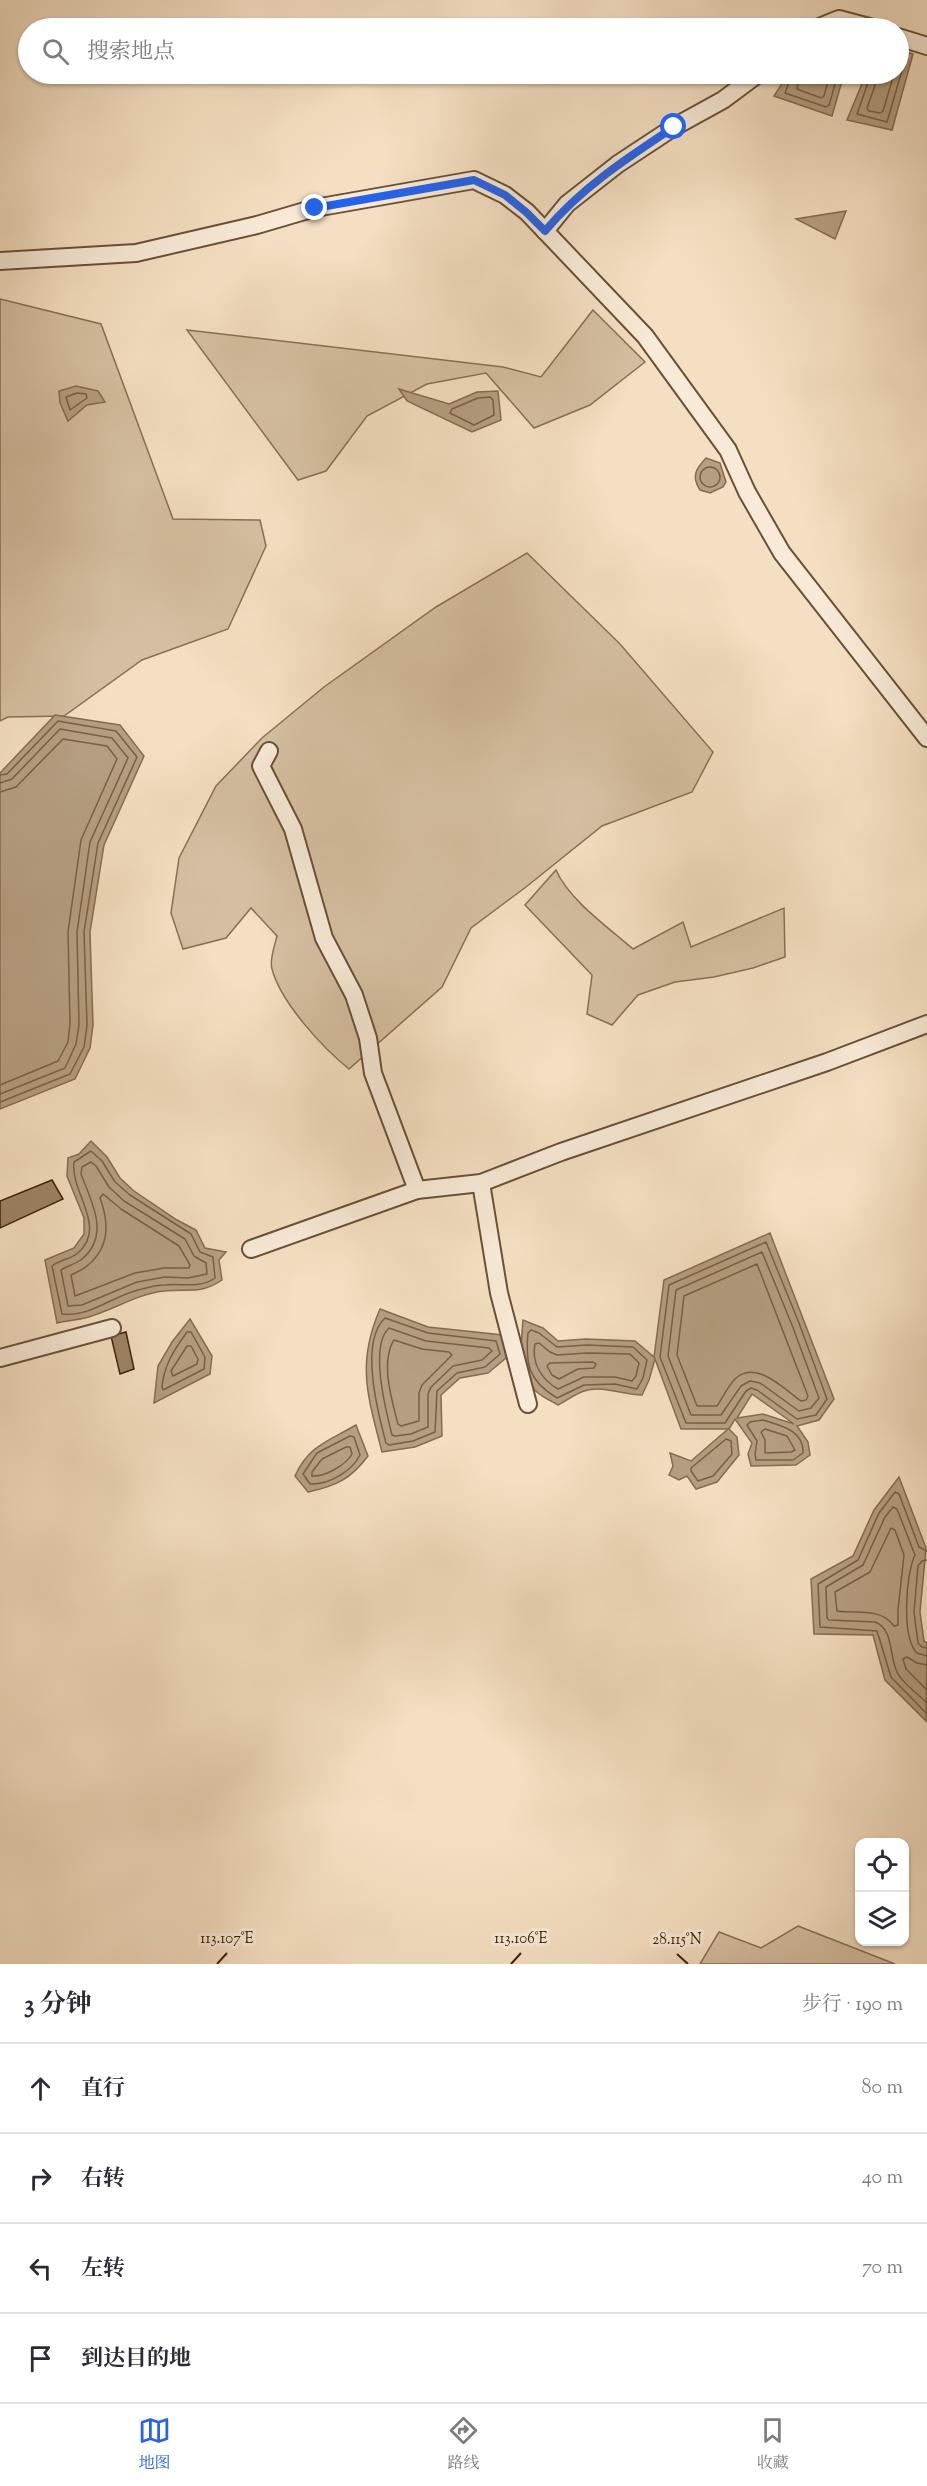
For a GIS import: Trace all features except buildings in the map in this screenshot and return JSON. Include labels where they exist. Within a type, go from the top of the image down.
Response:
[{"type":"street","points":[[909,40],[927,46]]},
{"type":"street","points":[[545,231],[567,204],[618,164],[674,127],[723,100],[745,84]]},
{"type":"street","points":[[0,261],[136,253],[257,225],[315,208],[474,180],[505,195],[545,231],[645,336],[728,450],[747,492],[782,554],[927,738]]},
{"type":"street","points":[[269,751],[261,766],[293,829],[324,938],[354,995],[368,1038],[373,1073],[417,1190]]},
{"type":"street","points":[[251,1249],[417,1190],[481,1183],[561,1152],[827,1062],[927,1024]]},
{"type":"street","points":[[481,1183],[498,1293],[528,1404]]},
{"type":"street","points":[[0,1358],[112,1328]]},
{"type":"shaded area","points":[[0,299],[101,324],[173,519],[260,520],[266,546],[228,629],[142,660],[64,716],[8,717],[0,721]]},
{"type":"shaded area","points":[[593,310],[645,362],[590,405],[534,428],[486,373],[427,384],[367,416],[326,471],[298,480],[187,330],[503,367],[541,377]]},
{"type":"shaded area","points":[[527,553],[620,644],[713,752],[692,792],[602,826],[471,928],[442,987],[349,1069],[304,1024],[284,996],[271,965],[277,936],[251,908],[226,938],[183,949],[171,913],[179,858],[216,786],[262,738],[324,687],[436,607]]},
{"type":"shaded area","points":[[556,870],[580,903],[633,949],[683,922],[691,947],[784,908],[785,957],[753,968],[714,977],[675,982],[638,995],[612,1025],[587,1014],[592,975],[525,905]]},
{"type":"shaded area","points":[[798,1926],[895,1964],[700,1964],[719,1932],[761,1948]]},
{"type":"water","points":[[909,53],[913,54],[909,68]]},
{"type":"water","points":[[782,84],[841,84],[832,116],[774,96]]},
{"type":"water","points":[[862,84],[905,84],[892,130],[847,120]]},
{"type":"water","points":[[846,211],[835,239],[796,219]]},
{"type":"water","points":[[76,386],[98,391],[105,402],[87,405],[68,421],[60,403],[59,391]]},
{"type":"water","points":[[399,389],[449,404],[477,392],[498,391],[501,420],[472,432],[407,401]]},
{"type":"water","points":[[706,458],[720,463],[726,482],[723,487],[710,493],[700,490],[695,477],[697,469]]},
{"type":"water","points":[[55,715],[120,725],[144,756],[104,845],[90,932],[93,1025],[90,1048],[75,1079],[0,1109],[0,773]]},
{"type":"water","points":[[91,1141],[107,1157],[120,1178],[134,1191],[196,1230],[205,1248],[226,1252],[219,1260],[222,1280],[207,1288],[154,1293],[95,1315],[57,1323],[45,1260],[74,1248],[84,1234],[84,1218],[67,1176],[68,1158],[79,1154]]},
{"type":"water","points":[[770,1233],[834,1399],[819,1420],[797,1426],[808,1442],[810,1455],[796,1465],[751,1466],[748,1454],[752,1443],[735,1419],[729,1429],[737,1437],[739,1455],[717,1482],[696,1489],[687,1476],[679,1480],[669,1475],[673,1466],[670,1453],[691,1461],[728,1429],[681,1429],[655,1359],[642,1395],[591,1389],[558,1405],[540,1395],[531,1386],[523,1368],[523,1320],[543,1328],[558,1341],[586,1339],[635,1341],[654,1357],[664,1280]],"holes":[[[752,1394],[794,1424],[763,1414],[737,1418]]]},
{"type":"water","points":[[380,1309],[428,1327],[503,1335],[506,1358],[488,1373],[460,1378],[441,1395],[442,1436],[415,1447],[382,1452],[372,1414],[366,1364],[368,1347]]},
{"type":"water","points":[[190,1319],[212,1356],[210,1374],[154,1403],[158,1366],[172,1342]]},
{"type":"water","points":[[356,1425],[368,1456],[349,1476],[327,1487],[308,1492],[295,1476],[307,1457],[313,1450]]},
{"type":"water","points":[[899,1477],[926,1548],[920,1612],[924,1641],[927,1643],[926,1721],[885,1680],[873,1635],[814,1634],[811,1579],[853,1556],[874,1510]]},
{"type":"route","points":[[315,208],[474,180],[505,195],[545,231],[567,204],[584,190],[618,164],[674,127]]}]
